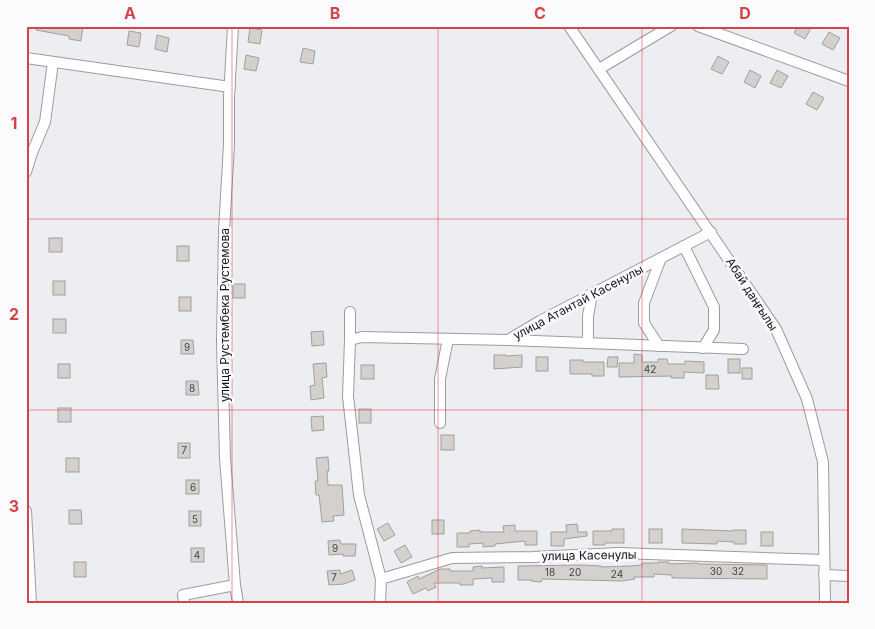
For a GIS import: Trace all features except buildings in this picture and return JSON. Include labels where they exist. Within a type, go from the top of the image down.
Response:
[{"type":"street","name":"улица Рустембека Рустемова","points":[[233,26],[224,231],[222,342],[225,458],[238,603]]},
{"type":"street","name":"Абай даңғылы","points":[[569,26],[776,329],[807,399],[823,462],[824,603]]},
{"type":"street","points":[[598,69],[671,26]]},
{"type":"street","points":[[698,26],[849,81]]},
{"type":"street","points":[[26,58],[230,87]]},
{"type":"street","points":[[26,172],[45,122],[53,62]]},
{"type":"street","name":"улица Атантай Касенулы","points":[[350,340],[362,337],[508,340],[540,321],[711,232]]},
{"type":"street","points":[[684,246],[714,307],[714,330],[703,348]]},
{"type":"street","points":[[659,346],[644,323],[644,303],[661,258]]},
{"type":"street","points":[[588,343],[588,316],[592,294]]},
{"type":"street","points":[[350,312],[348,396],[359,495],[381,579],[380,603]]},
{"type":"street","points":[[540,321],[537,332],[544,341]]},
{"type":"street","points":[[440,423],[440,379],[448,338]]},
{"type":"street","points":[[508,340],[743,349]]},
{"type":"street","points":[[26,511],[31,603]]},
{"type":"street","name":"улица Касенулы","points":[[381,579],[452,558],[620,554],[824,560]]},
{"type":"street","points":[[824,574],[849,576]]},
{"type":"street","points":[[184,603],[183,595],[235,586]]}]
